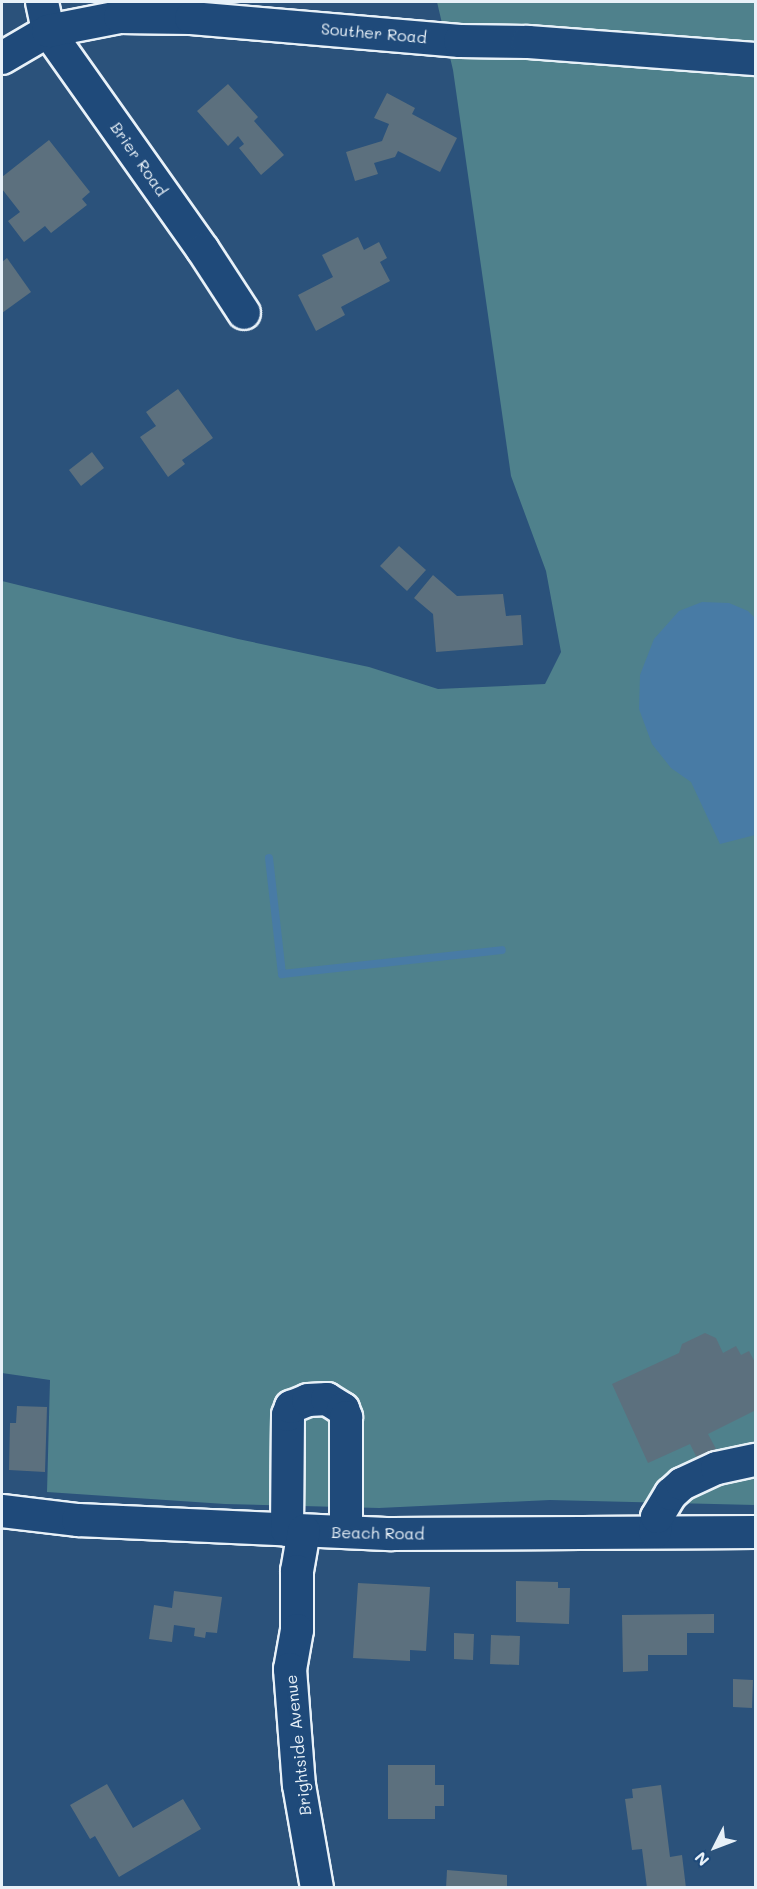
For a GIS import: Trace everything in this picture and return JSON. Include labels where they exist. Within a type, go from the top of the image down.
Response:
[{"type":"street","name":"Souther Road","points":[[2,58],[45,16],[191,18],[460,40],[528,42],[756,59]]},
{"type":"street","name":"Brier Road","points":[[45,16],[244,313]]},
{"type":"street","name":"Brightside Avenue","points":[[317,1887],[299,1785],[290,1669],[297,1630],[297,1571],[288,1414],[291,1407],[308,1400],[327,1399],[343,1409],[348,1428],[346,1532]]},
{"type":"street","points":[[655,1532],[657,1516],[671,1494],[682,1485],[717,1468],[756,1460]]},
{"type":"street","name":"Beach Road","points":[[2,1511],[78,1520],[346,1532],[756,1532]]},
{"type":"green space","points":[[437,2],[755,2],[755,1505],[550,1500],[379,1508],[225,1504],[47,1492],[50,1380],[2,1373],[2,581],[238,639],[369,667],[438,689],[545,684],[561,652],[546,571],[511,476],[453,70]]},
{"type":"water","points":[[702,602],[729,603],[748,611],[755,618],[755,835],[720,844],[691,782],[671,768],[652,744],[639,709],[640,675],[654,639],[679,611]]},
{"type":"building","points":[[228,84],[258,117],[254,121],[284,155],[261,175],[239,148],[244,144],[238,136],[228,146],[197,111]]},
{"type":"building","points":[[387,93],[415,108],[412,114],[457,138],[440,172],[398,151],[395,157],[374,163],[378,174],[355,181],[346,152],[382,141],[389,124],[374,118]]},
{"type":"building","points":[[49,140],[90,192],[82,199],[87,205],[51,233],[45,226],[24,242],[8,221],[20,212],[2,189],[2,177]]},
{"type":"building","points":[[358,237],[364,250],[379,242],[387,258],[380,262],[390,281],[341,307],[345,315],[316,331],[298,295],[333,277],[322,255]]},
{"type":"building","points":[[7,258],[31,292],[2,313],[2,262]]},
{"type":"building","points":[[178,389],[213,438],[182,460],[185,464],[168,477],[140,437],[156,426],[146,412]]},
{"type":"building","points":[[92,452],[104,468],[81,486],[69,470]]},
{"type":"building","points":[[399,546],[426,570],[407,591],[380,566]]},
{"type":"building","points":[[433,575],[457,596],[503,594],[506,616],[521,615],[523,645],[436,652],[433,614],[414,598]]},
{"type":"building","points":[[705,1333],[716,1338],[723,1353],[736,1346],[741,1355],[749,1351],[756,1364],[756,1410],[708,1434],[716,1449],[697,1458],[690,1444],[648,1463],[612,1384],[679,1353],[682,1344]]},
{"type":"building","points":[[17,1406],[47,1407],[45,1472],[9,1470],[10,1423],[16,1423]]},
{"type":"building","points":[[516,1581],[558,1582],[558,1588],[570,1588],[569,1624],[516,1622]]},
{"type":"building","points":[[358,1583],[430,1587],[426,1651],[410,1650],[410,1661],[353,1658]]},
{"type":"building","points":[[174,1591],[222,1597],[217,1633],[206,1632],[205,1638],[194,1636],[195,1628],[174,1625],[172,1642],[149,1639],[154,1605],[172,1608]]},
{"type":"building","points":[[714,1614],[714,1633],[687,1633],[687,1655],[648,1655],[648,1671],[623,1672],[622,1615]]},
{"type":"building","points":[[454,1633],[474,1634],[473,1660],[454,1659]]},
{"type":"building","points":[[491,1635],[520,1636],[519,1665],[490,1664]]},
{"type":"building","points":[[733,1679],[753,1680],[752,1708],[733,1707]]},
{"type":"building","points":[[388,1765],[435,1765],[435,1785],[444,1785],[444,1806],[435,1806],[435,1819],[388,1819]]},
{"type":"building","points":[[107,1784],[133,1828],[183,1799],[201,1829],[119,1877],[95,1836],[90,1839],[70,1805]]},
{"type":"building","points":[[661,1785],[670,1857],[682,1855],[686,1888],[647,1888],[642,1849],[632,1850],[625,1799],[633,1798],[632,1789]]},
{"type":"building","points":[[447,1870],[507,1875],[507,1888],[446,1888]]},
{"type":"waterway","points":[[269,858],[282,974],[502,950]]}]
